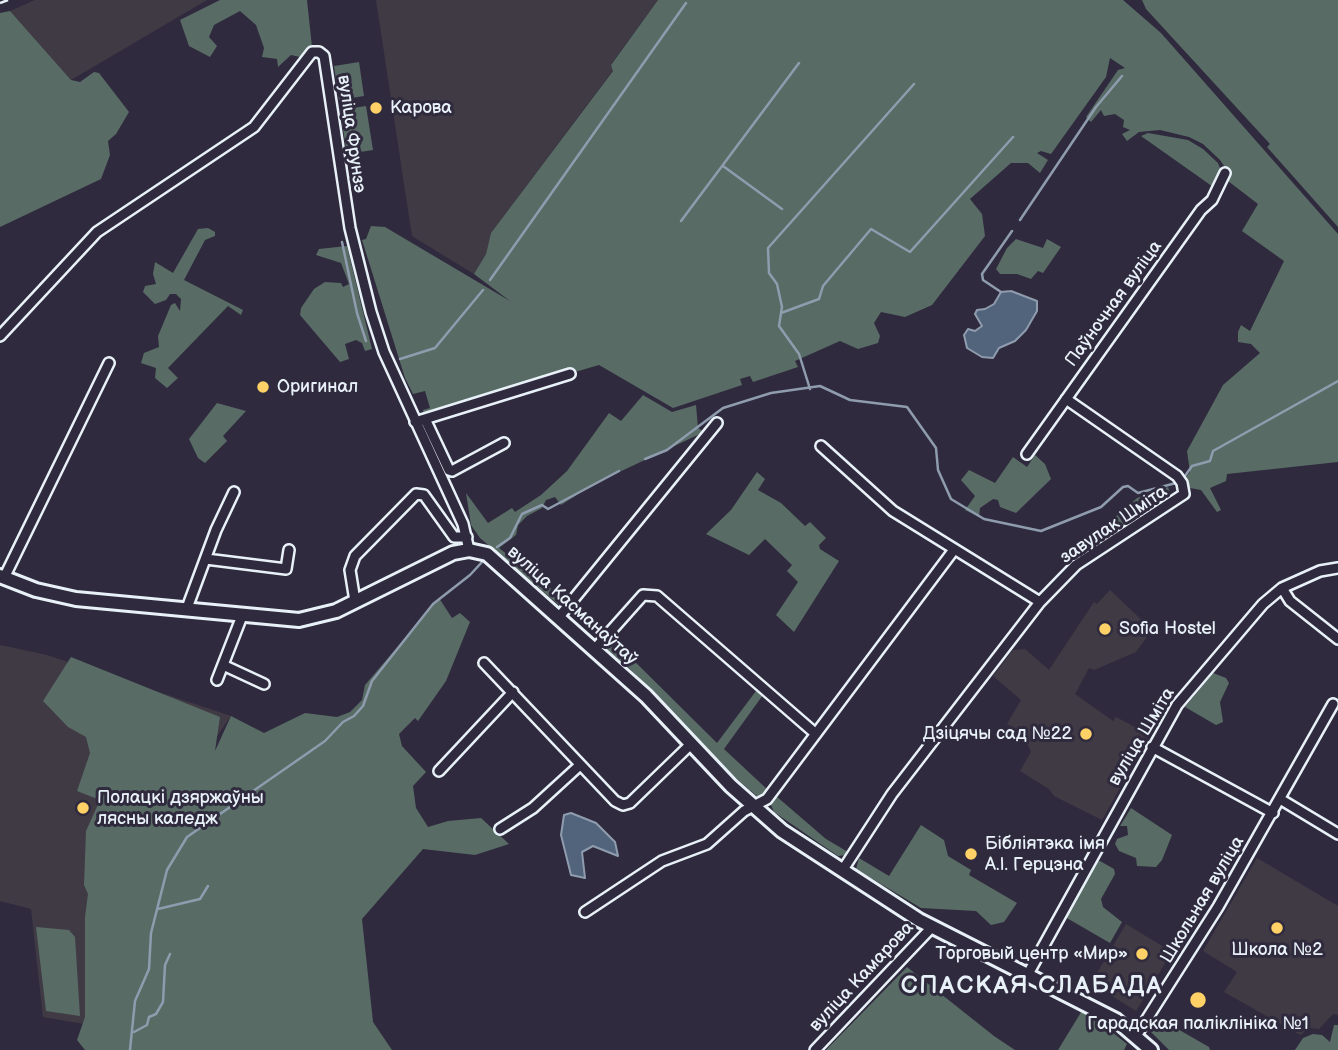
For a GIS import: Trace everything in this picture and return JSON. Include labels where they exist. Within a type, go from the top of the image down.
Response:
[{"type":"main road","points":[[2,577],[36,590],[76,599],[187,608],[277,620],[318,617],[453,553],[468,543]]},
{"type":"main road","name":"вуліца Касманаўтаў","points":[[468,543],[496,561],[646,696],[753,807],[842,871],[933,926],[1084,1001],[1151,1050]]},
{"type":"street","name":"вуліца Фрунзэ","points":[[0,336],[97,232],[254,127],[312,52],[319,52],[324,56],[351,235],[384,352],[420,420],[468,543]]},
{"type":"street","name":"Паўночная вуліца","points":[[1027,454],[1201,210],[1212,200],[1225,173]]},
{"type":"street","points":[[2,577],[109,363]]},
{"type":"street","points":[[504,443],[452,471],[420,420],[570,374]]},
{"type":"street","name":"завулак Шміта","points":[[842,871],[892,794],[1040,602],[1076,565],[1184,494],[1182,483],[1177,476],[1066,399]]},
{"type":"street","points":[[559,617],[717,423]]},
{"type":"street","points":[[821,446],[893,511],[953,551],[1040,602]]},
{"type":"street","points":[[187,608],[234,492]]},
{"type":"street","points":[[355,601],[350,569],[355,556],[416,494],[424,495],[454,537],[468,543]]},
{"type":"street","points":[[206,559],[286,569],[289,550]]},
{"type":"street","points":[[585,912],[662,861],[707,844],[771,795],[953,551]]},
{"type":"street","name":"вуліца Шміта","points":[[1028,974],[1177,705],[1213,661],[1282,588],[1320,571],[1338,568]]},
{"type":"street","points":[[1282,588],[1290,601],[1338,639]]},
{"type":"street","points":[[594,650],[643,595],[657,596],[816,734]]},
{"type":"street","points":[[216,680],[242,616]]},
{"type":"street","points":[[484,663],[580,765],[622,805],[630,803],[691,744]]},
{"type":"street","points":[[223,665],[264,684]]},
{"type":"street","points":[[439,771],[513,692]]},
{"type":"street","name":"Школьная вуліца","points":[[1136,1037],[1187,960],[1333,704]]},
{"type":"street","points":[[1152,747],[1273,813]]},
{"type":"street","points":[[500,830],[533,808],[580,765]]},
{"type":"street","points":[[1280,799],[1338,834]]},
{"type":"street","name":"вуліца Камарова","points":[[815,1050],[933,926]]},
{"type":"shaded area","points":[[35,0],[207,0],[71,80],[10,11]]},
{"type":"shaded area","points":[[376,0],[658,0],[611,64],[613,70],[491,233],[486,254],[474,274],[412,236]]},
{"type":"shaded area","name":"Дзіцячы сад №22","points":[[1110,590],[1148,626],[1149,634],[1136,652],[1094,670],[1089,668],[1075,694],[1113,721],[1116,717],[1150,735],[1102,820],[1054,796],[1049,789],[1020,771],[1031,752],[1023,734],[1007,724],[1021,700],[993,676],[1013,650],[1025,649],[1049,670],[1094,602],[1097,604]]},
{"type":"shaded area","name":"Полацкі дзяржаўны лясны каледж","points":[[0,645],[47,655],[231,716],[102,900],[90,1025],[43,1017],[31,909],[0,901]]},
{"type":"shaded area","name":"Школа №2","points":[[1257,858],[1338,906],[1338,1015],[1333,1014],[1319,1029],[1310,1028],[1300,1035],[1224,992],[1237,972],[1203,951]]},
{"type":"shaded area","points":[[1126,924],[1172,952],[1136,1011],[1091,983]]},
{"type":"green space","points":[[220,0],[307,0],[312,47],[300,57],[291,55],[278,67],[277,59],[262,57],[264,48],[256,25],[240,11],[214,25],[209,37],[217,46],[210,57],[189,46],[180,20]]},
{"type":"green space","points":[[658,0],[1123,0],[1161,33],[1338,234],[1338,462],[1227,474],[1226,481],[1210,488],[1221,510],[1217,512],[1201,490],[1190,488],[1184,480],[1190,472],[1187,451],[1223,385],[1260,353],[1251,344],[1238,342],[1238,332],[1241,325],[1250,331],[1284,261],[1242,231],[1258,204],[1228,181],[1228,172],[1220,160],[1203,144],[1189,137],[1160,130],[1139,132],[1127,141],[1122,134],[1130,130],[1123,127],[1124,120],[1115,114],[1104,116],[1101,110],[1091,122],[1086,117],[1118,70],[1125,68],[1110,58],[1106,77],[1051,154],[1041,151],[1037,153],[1048,160],[1040,173],[1028,163],[1011,163],[970,199],[982,214],[985,236],[932,305],[905,317],[881,312],[874,323],[880,336],[878,343],[858,349],[840,341],[795,361],[798,367],[753,382],[750,376],[740,379],[742,385],[673,408],[599,365],[424,416],[423,410],[430,408],[425,391],[413,394],[405,378],[362,240],[366,239],[371,226],[385,227],[510,301],[474,274],[486,254],[491,233],[613,71],[611,65]]},
{"type":"green space","points":[[1142,0],[1338,0],[1338,227],[1267,147],[1270,144],[1146,9]]},
{"type":"green space","points":[[10,11],[71,80],[80,82],[94,72],[99,73],[129,112],[116,134],[108,141],[110,155],[101,179],[0,227],[0,13]]},
{"type":"green space","points":[[359,62],[364,96],[339,100],[334,66]]},
{"type":"green space","points":[[366,106],[373,150],[347,154],[340,110]]},
{"type":"green space","points":[[1148,133],[1188,140],[1203,149],[1218,163],[1222,173],[1216,189],[1141,136]]},
{"type":"green space","points":[[208,228],[215,232],[215,236],[205,240],[184,280],[243,310],[241,315],[228,306],[168,368],[178,378],[167,388],[155,378],[156,368],[141,363],[144,353],[159,347],[158,336],[171,305],[175,303],[180,311],[181,299],[176,294],[170,294],[166,300],[155,304],[143,292],[145,286],[156,284],[153,274],[155,262],[173,273],[198,229]]},
{"type":"green space","points":[[1016,239],[1043,248],[1047,239],[1061,247],[1043,273],[1038,271],[1031,279],[1017,274],[1000,274],[996,269],[1007,248]]},
{"type":"green space","points":[[347,246],[372,349],[365,351],[362,343],[356,340],[345,344],[349,359],[340,362],[300,315],[301,308],[314,289],[325,282],[341,283],[343,287],[349,284],[341,263],[316,255],[319,249]]},
{"type":"green space","points":[[643,395],[672,412],[696,405],[698,428],[704,432],[594,484],[561,505],[555,497],[546,500],[542,508],[527,516],[518,525],[516,535],[499,548],[567,601],[559,605],[480,538],[471,525],[466,493],[488,523],[512,508],[515,512],[541,495],[567,471],[609,413],[621,421]]},
{"type":"green space","points":[[217,403],[246,411],[223,436],[227,441],[205,463],[198,458],[189,439]]},
{"type":"green space","points":[[1035,455],[1045,464],[1051,479],[1016,513],[1000,507],[998,500],[993,499],[980,508],[979,517],[965,510],[975,496],[961,480],[969,470],[995,483],[1013,457],[1027,467]]},
{"type":"green space","points":[[757,472],[765,479],[758,490],[781,503],[805,526],[810,522],[826,538],[819,545],[820,549],[839,561],[794,632],[776,615],[798,582],[787,571],[792,565],[765,539],[749,555],[706,534],[731,510]]},
{"type":"green space","points":[[1168,487],[1172,499],[1121,528],[1114,518],[1137,498]]},
{"type":"green space","points":[[439,598],[452,618],[460,613],[470,622],[446,681],[418,721],[415,718],[399,734],[402,746],[426,772],[413,786],[416,808],[428,827],[448,821],[481,818],[509,844],[475,855],[423,849],[362,919],[373,1022],[392,1050],[85,1050],[77,1040],[85,1017],[85,917],[88,894],[84,885],[86,831],[100,800],[77,791],[90,753],[86,737],[68,727],[43,701],[71,657],[220,717],[215,751],[231,716],[264,733],[305,713],[337,717],[350,712],[362,700],[365,685]]},
{"type":"green space","points":[[609,636],[717,743],[756,691],[763,695],[724,749],[769,791],[765,796],[757,796],[738,780],[629,668],[603,646]]},
{"type":"green space","points":[[1213,673],[1226,678],[1229,683],[1220,702],[1223,722],[1216,725],[1185,707]]},
{"type":"green space","points":[[776,796],[826,839],[848,852],[846,855],[838,856],[774,812],[771,805]]},
{"type":"green space","points":[[1131,808],[1172,835],[1162,860],[1156,867],[1137,866],[1136,858],[1119,851],[1115,844],[1117,839],[1128,835],[1127,826],[1120,826]]},
{"type":"green space","points":[[921,825],[944,840],[948,856],[971,870],[969,875],[1017,903],[1004,922],[991,925],[976,911],[921,908],[856,869],[859,858],[889,876]]},
{"type":"green space","points":[[1100,861],[1114,869],[1115,874],[1101,899],[1103,907],[1122,922],[1110,943],[1065,917],[1096,862]]},
{"type":"green space","points":[[36,927],[69,930],[75,937],[80,1016],[46,1011]]},
{"type":"green space","points":[[907,967],[994,1036],[1015,1050],[826,1050]]},
{"type":"green space","points":[[1083,1009],[1127,1044],[1124,1050],[1058,1050]]},
{"type":"green space","points":[[1162,1020],[1210,1050],[1169,1050],[1151,1032],[1154,1025]]},
{"type":"green space","points":[[1334,1025],[1338,1025],[1338,1050],[1295,1050],[1303,1038],[1313,1034],[1322,1035],[1330,1042]]},
{"type":"water","points":[[1011,291],[1037,301],[1037,311],[1026,330],[1015,341],[999,348],[993,358],[982,357],[967,348],[964,335],[968,329],[975,331],[982,326],[975,314],[977,310],[994,304],[1001,292]]},
{"type":"water","points":[[571,813],[596,823],[615,842],[618,856],[593,846],[582,852],[585,878],[571,875],[561,835],[564,815]]},
{"type":"waterway","points":[[490,280],[686,3]]},
{"type":"waterway","points":[[681,221],[799,63]]},
{"type":"waterway","points":[[1020,220],[1096,107],[1122,76]]},
{"type":"waterway","points":[[810,389],[799,354],[779,326],[782,307],[777,284],[769,273],[768,248],[914,84]]},
{"type":"waterway","points":[[781,313],[819,299],[823,286],[871,229],[910,252],[1013,137]]},
{"type":"waterway","points":[[723,166],[782,209]]},
{"type":"waterway","points":[[1001,292],[983,280],[982,274],[1012,231]]},
{"type":"waterway","points":[[342,242],[357,313],[366,341]]},
{"type":"waterway","points":[[400,359],[435,348],[483,290]]},
{"type":"waterway","points":[[1185,476],[1192,466],[1210,461],[1213,451],[1338,381]]},
{"type":"waterway","points":[[645,459],[667,450],[723,408],[771,393],[820,386],[850,400],[907,407],[936,448],[938,470],[951,499],[984,519],[1041,531],[1101,507],[1123,487],[1128,486],[1138,493],[1176,483]]},
{"type":"waterway","points":[[497,547],[510,538],[522,514],[542,505],[548,509],[619,471]]},
{"type":"waterway","points":[[130,1050],[135,1001],[149,969],[151,933],[167,870],[187,837],[325,741],[343,722],[354,716],[363,706],[372,681],[433,604],[470,575],[483,561]]},
{"type":"waterway","points":[[158,909],[200,899],[208,886]]},
{"type":"waterway","points":[[134,1032],[147,1025],[149,1017],[156,1014],[163,1002],[165,965],[170,954]]},
{"type":"railway","points":[[0,3],[8,0]]},
{"type":"place","name":"Карова","points":[[376,108]]},
{"type":"place","name":"Оригинал","points":[[263,387]]},
{"type":"place","name":"Sofia Hostel","points":[[1105,629]]},
{"type":"place","name":"Дзіцячы сад №22","points":[[1086,734]]},
{"type":"place","name":"Полацкі дзяржаўны лясны каледж","points":[[83,808]]},
{"type":"place","name":"Бібліятэка імя А.І. Герцэна","points":[[971,854]]},
{"type":"place","name":"Школа №2","points":[[1277,928]]},
{"type":"place","name":"Торговый центр «Мир»","points":[[1142,954]]},
{"type":"place","name":"Гарадская паліклініка №1","points":[[1198,1000]]},
{"type":"district","name":"СПАСКАЯ СЛАБАДА","points":[[1032,987]]}]
